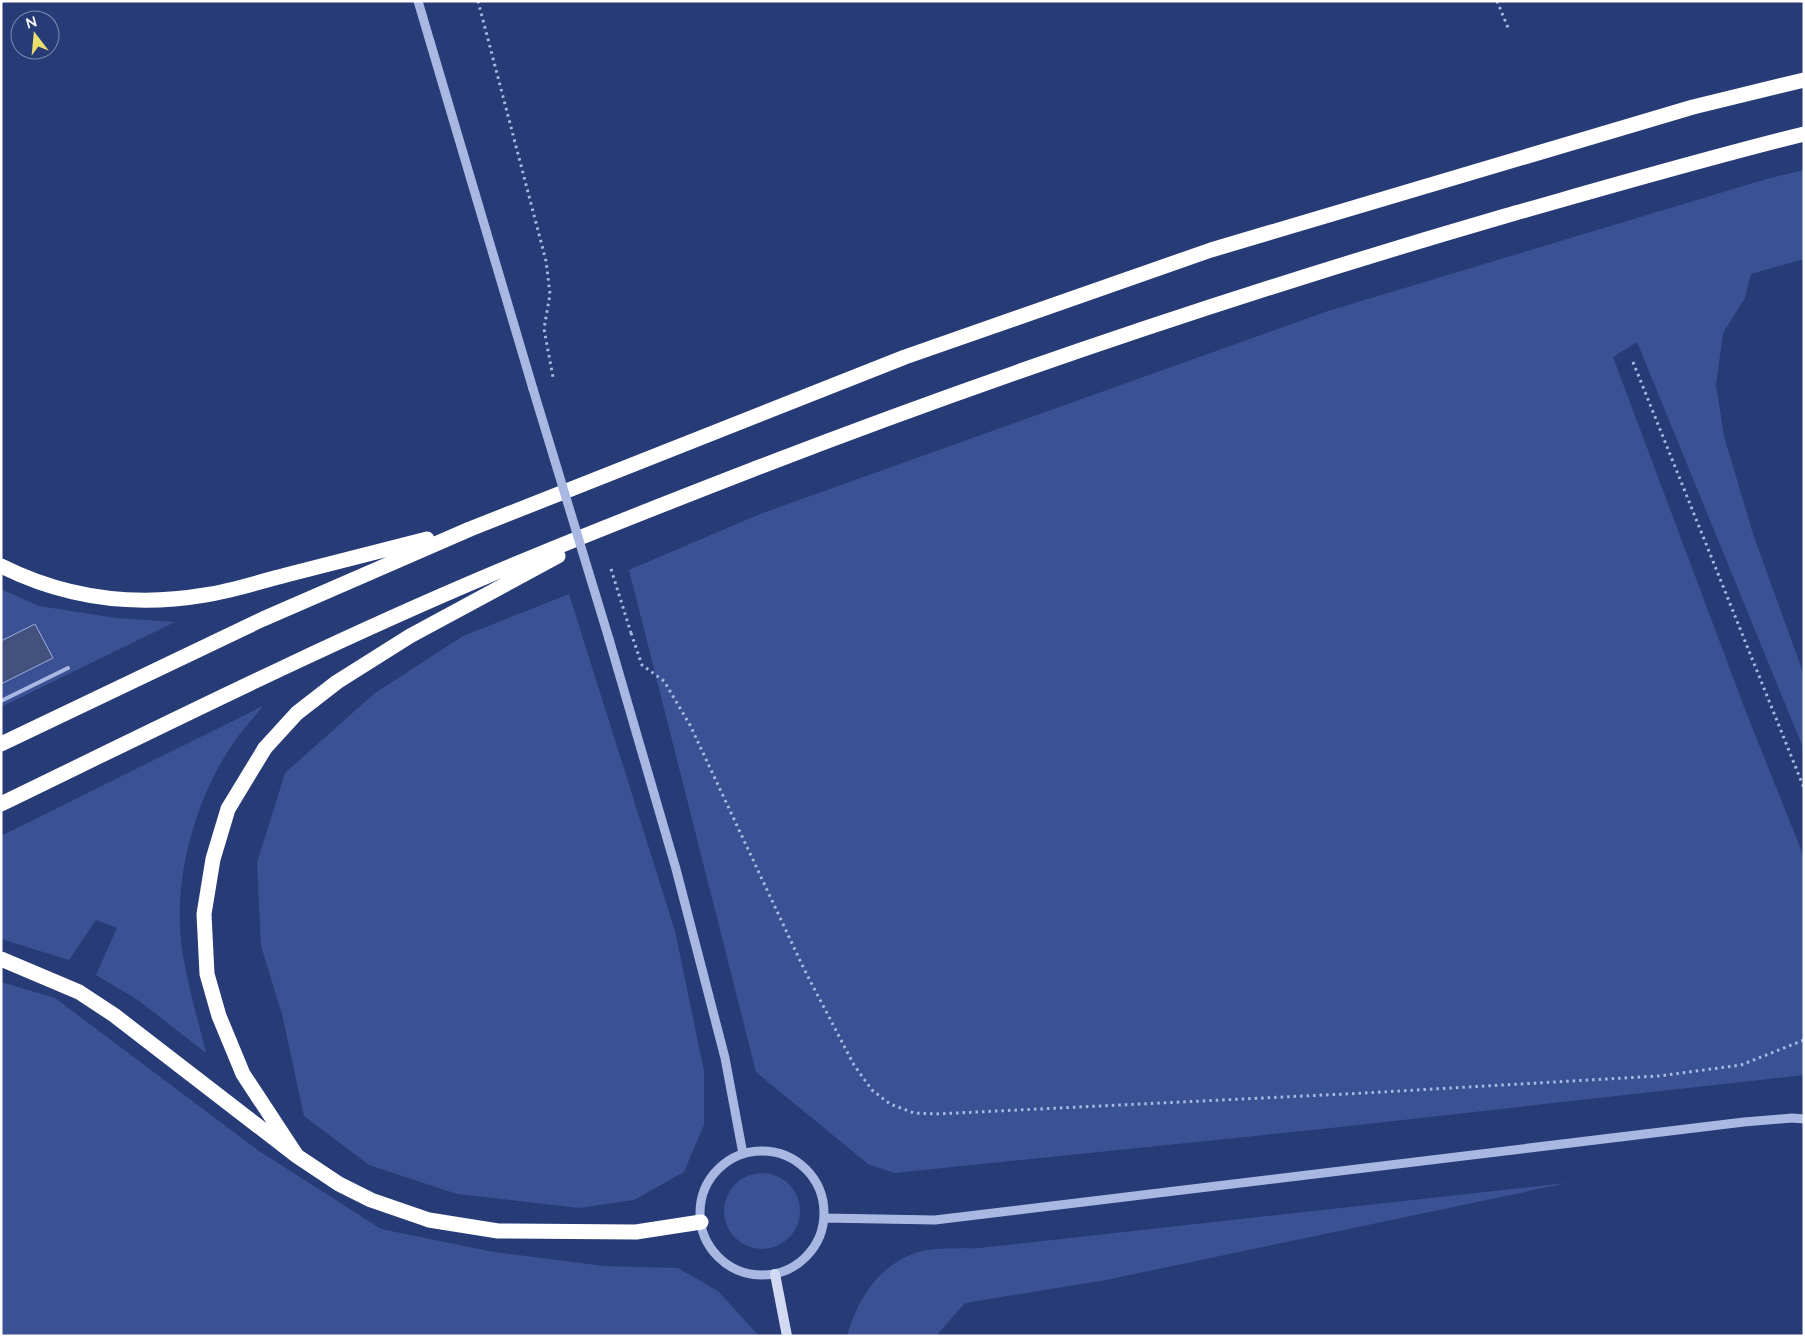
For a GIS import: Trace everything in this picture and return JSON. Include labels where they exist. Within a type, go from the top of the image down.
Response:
[{"type":"highway","points":[[1,744],[262,619],[470,529],[905,357],[1202,254],[1693,107],[1804,80]]},
{"type":"highway","points":[[1,804],[286,666],[491,574],[920,405],[1155,324],[1370,256],[1700,160],[1804,134]]},
{"type":"highway","points":[[297,1156],[243,1074],[219,1016],[207,974],[204,914],[213,859],[228,809],[265,748],[297,713],[337,682],[410,636],[627,519]]},
{"type":"highway","points":[[1,566],[43,584],[98,598],[126,601],[180,599],[207,595],[470,529]]},
{"type":"highway","points":[[1,959],[34,971],[79,992],[114,1015],[297,1156],[339,1184],[363,1196],[429,1220],[498,1231],[636,1232],[701,1222]]},
{"type":"main road","points":[[775,1274],[787,1336]]},
{"type":"street","points":[[418,1],[676,868],[725,1058],[743,1154]]},
{"type":"street","points":[[824,1218],[935,1220],[1744,1122],[1792,1118],[1804,1119]]},
{"type":"street","points":[[760,1151],[778,1153],[794,1160],[807,1170],[818,1184],[823,1201],[824,1218],[821,1234],[814,1248],[790,1269],[775,1274],[746,1273],[727,1263],[712,1249],[704,1236],[701,1222],[701,1205],[710,1180],[728,1161],[743,1154],[760,1151]]},
{"type":"lane","points":[[1,701],[68,668]]},
{"type":"path","points":[[478,1],[546,261],[550,294],[544,328],[554,383]]},
{"type":"path","points":[[1497,1],[1509,30]]},
{"type":"path","points":[[1633,362],[1804,788]]},
{"type":"path","points":[[631,632],[642,665],[664,681],[690,724],[804,969],[854,1065],[872,1090],[890,1104],[914,1113],[936,1114],[1355,1094],[1659,1076],[1741,1065],[1804,1040]]},
{"type":"shaded area","points":[[1804,170],[1804,259],[1751,274],[1745,298],[1723,333],[1716,385],[1724,436],[1753,534],[1804,675],[1804,750],[1637,342],[1613,357],[1746,712],[1804,857],[1804,1075],[1322,1129],[894,1173],[868,1164],[756,1072],[629,570],[760,514],[1328,311],[1770,178]]},
{"type":"shaded area","points":[[1,589],[39,606],[116,618],[175,622],[1,707],[1,684],[53,658],[35,624],[1,641]]},
{"type":"shaded area","points":[[569,594],[675,931],[704,1071],[704,1125],[684,1172],[634,1200],[579,1208],[457,1194],[369,1165],[304,1116],[282,1014],[261,946],[257,863],[285,773],[375,693],[463,636]]},
{"type":"shaded area","points":[[35,624],[53,658],[1,684],[1,641]]},
{"type":"shaded area","points":[[263,706],[232,745],[206,793],[188,846],[183,874],[180,929],[183,956],[206,1053],[138,1000],[96,975],[117,928],[96,920],[69,960],[1,939],[1,836]]},
{"type":"shaded area","points":[[1,982],[55,998],[259,1151],[381,1229],[494,1252],[604,1266],[678,1268],[718,1291],[759,1336],[1,1336]]},
{"type":"shaded area","points":[[762,1173],[777,1176],[789,1184],[797,1196],[800,1211],[797,1226],[789,1238],[777,1246],[762,1249],[747,1246],[735,1238],[727,1226],[724,1211],[727,1196],[735,1184],[747,1176]]},
{"type":"shaded area","points":[[1567,1183],[1106,1280],[965,1303],[936,1336],[847,1336],[851,1322],[864,1296],[881,1274],[904,1258],[925,1250],[979,1248]]}]
